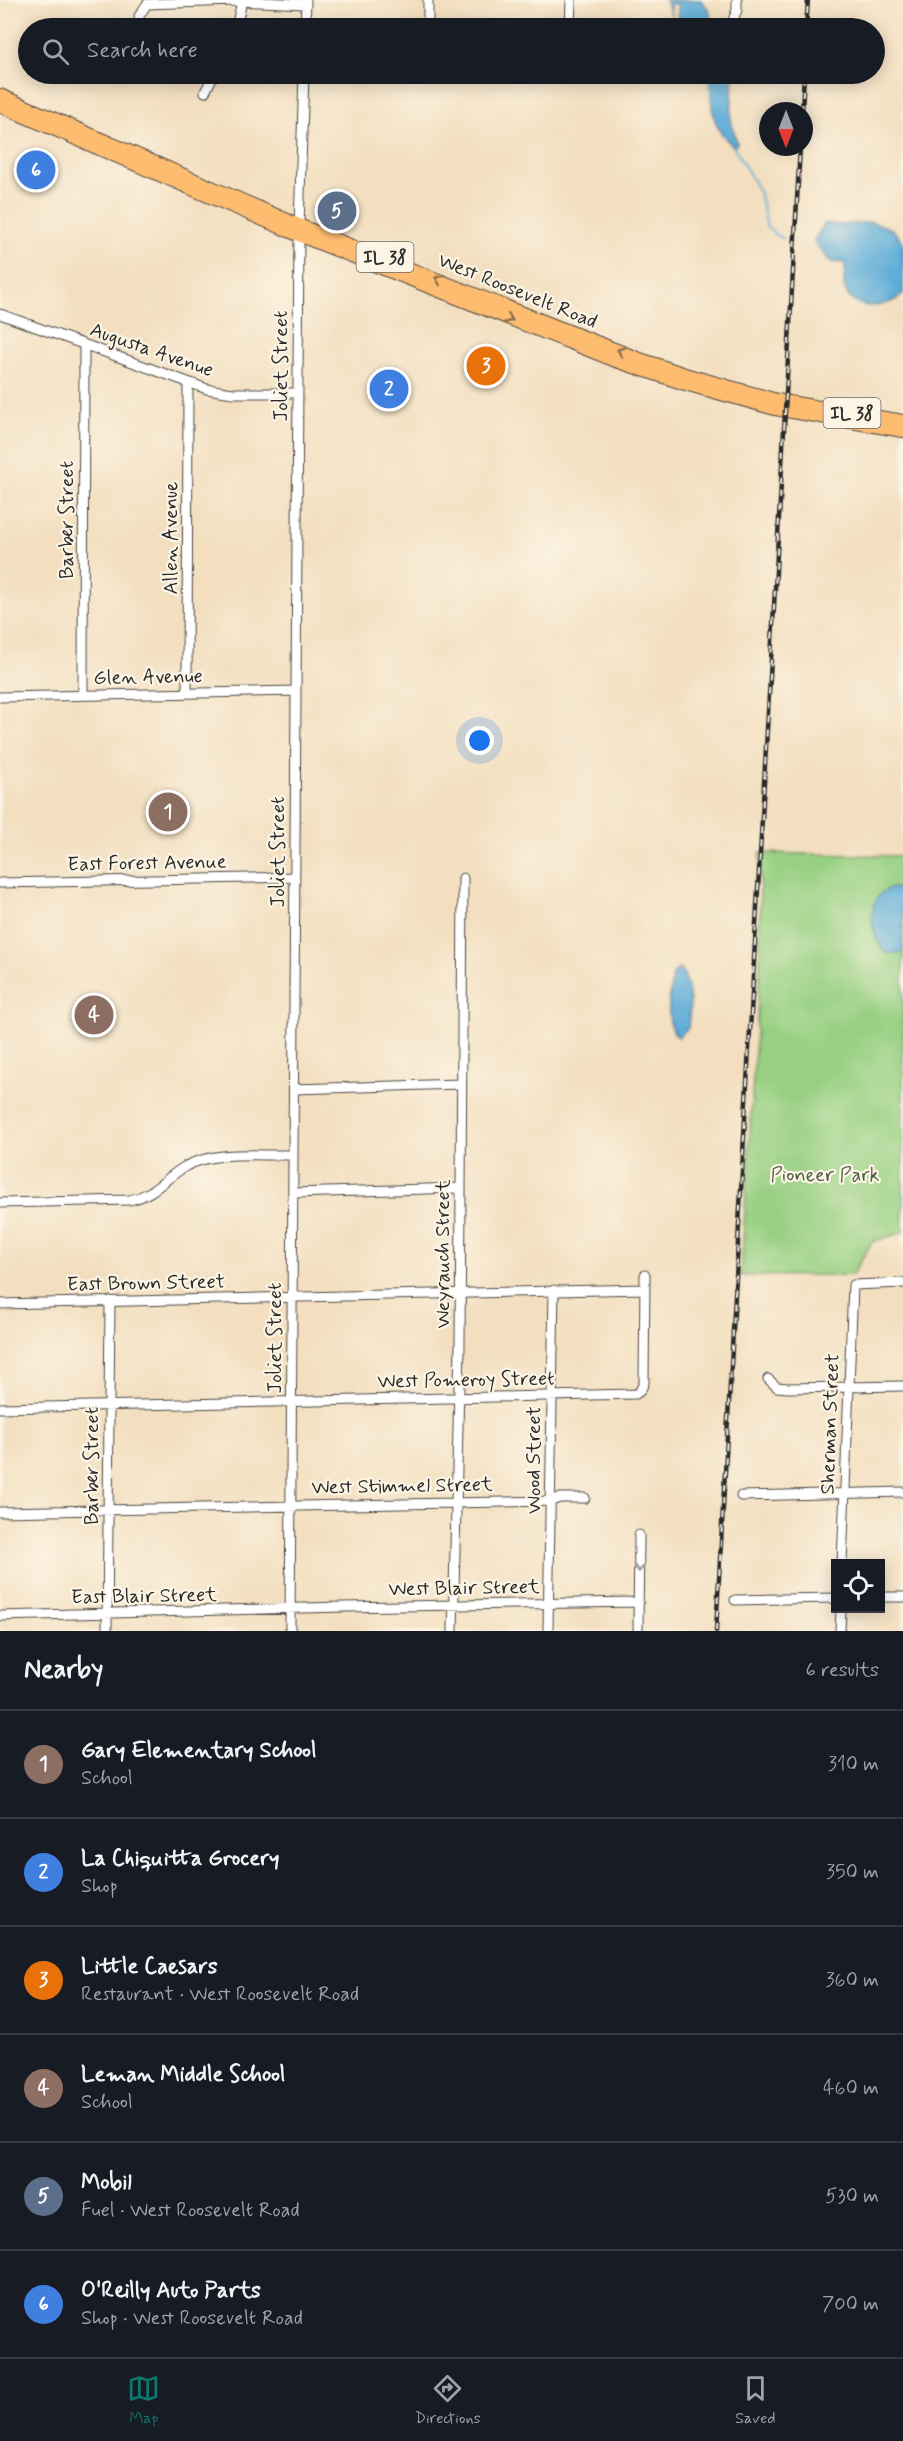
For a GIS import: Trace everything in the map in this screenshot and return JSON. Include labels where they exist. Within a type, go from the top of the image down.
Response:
[{"type":"main road","name":"West Roosevelt Road","points":[[0,95],[298,230],[672,370],[786,402],[903,421]]},
{"type":"main road","name":"West Roosevelt Road","points":[[0,106],[587,351],[662,377],[775,409],[903,431]]},
{"type":"street","points":[[428,0],[428,18]]},
{"type":"street","points":[[570,18],[571,0]]},
{"type":"street","points":[[734,18],[737,0]]},
{"type":"street","points":[[238,18],[242,1]]},
{"type":"street","points":[[139,18],[147,4],[242,1],[306,2],[305,18]]},
{"type":"street","points":[[205,92],[209,84]]},
{"type":"street","name":"Joliet Street","points":[[290,1631],[298,230],[304,84]]},
{"type":"street","name":"Augusta Avenue","points":[[0,314],[188,383],[225,392],[298,393]]},
{"type":"street","name":"Barber Street","points":[[83,695],[84,345]]},
{"type":"street","name":"Allen Avenue","points":[[187,693],[188,383]]},
{"type":"street","name":"Glen Avenue","points":[[0,697],[297,691]]},
{"type":"street","name":"East Forest Avenue","points":[[0,883],[294,878]]},
{"type":"street","name":"Weyrauch Street","points":[[453,1631],[458,1398],[463,878]]},
{"type":"street","points":[[294,1089],[461,1084]]},
{"type":"street","points":[[0,1203],[130,1200],[157,1189],[178,1171],[201,1160],[219,1157],[293,1155]]},
{"type":"street","points":[[293,1193],[460,1188]]},
{"type":"street","points":[[645,1275],[645,1288]]},
{"type":"street","name":"Sherman Street","points":[[842,1559],[853,1285],[903,1283]]},
{"type":"street","name":"East Brown Street","points":[[0,1304],[645,1288]]},
{"type":"street","name":"West Pomeroy Street","points":[[0,1408],[632,1395],[640,1391],[644,1380],[645,1288]]},
{"type":"street","name":"Wood Street","points":[[548,1631],[554,1290]]},
{"type":"street","name":"Barber Street","points":[[107,1631],[110,1301]]},
{"type":"street","points":[[768,1379],[777,1387],[903,1386]]},
{"type":"street","points":[[741,1496],[903,1492]]},
{"type":"street","name":"West Stimmel Street","points":[[0,1512],[551,1501],[560,1498],[585,1498]]},
{"type":"street","points":[[638,1631],[639,1535]]},
{"type":"street","points":[[885,1597],[903,1597]]},
{"type":"street","points":[[735,1600],[831,1598]]},
{"type":"street","name":"West Blair Street","points":[[290,1610],[638,1602]]},
{"type":"street","name":"East Blair Street","points":[[0,1617],[290,1610]]},
{"type":"street","points":[[840,1631],[841,1613]]},
{"type":"green space","name":"Pioneer Park","points":[[760,853],[903,856],[903,1232],[872,1242],[852,1275],[741,1276],[760,965]]},
{"type":"water","points":[[666,0],[701,0],[710,11],[711,18],[680,18],[677,5],[672,3],[670,7],[672,18]]},
{"type":"water","points":[[710,84],[733,84],[731,120],[737,143],[734,147],[720,131],[712,105]]},
{"type":"water","points":[[872,222],[892,229],[903,242],[903,294],[888,303],[870,306],[854,301],[848,295],[844,287],[845,263],[831,262],[814,240],[825,223],[840,225]]},
{"type":"water","points":[[903,888],[903,953],[886,953],[877,938],[872,920],[875,901],[888,889]]},
{"type":"water","points":[[679,969],[684,974],[690,1003],[688,1028],[678,1037],[670,1024],[669,1007],[673,974]]},
{"type":"waterway","points":[[734,147],[759,191],[767,227],[774,234],[783,238]]},
{"type":"railway","points":[[807,18],[808,0]]},
{"type":"railway","points":[[802,102],[803,84]]},
{"type":"railway","points":[[716,1631],[799,156]]},
{"type":"place","name":"O'Reilly Auto Parts","points":[[36,170]]},
{"type":"place","name":"Mobil","points":[[337,211]]},
{"type":"place","name":"Little Caesars","points":[[486,366]]},
{"type":"place","name":"La Chiquitta Grocery","points":[[389,389]]},
{"type":"place","name":"Gary Elementary School","points":[[168,812]]},
{"type":"place","name":"Leman Middle School","points":[[94,1015]]}]
